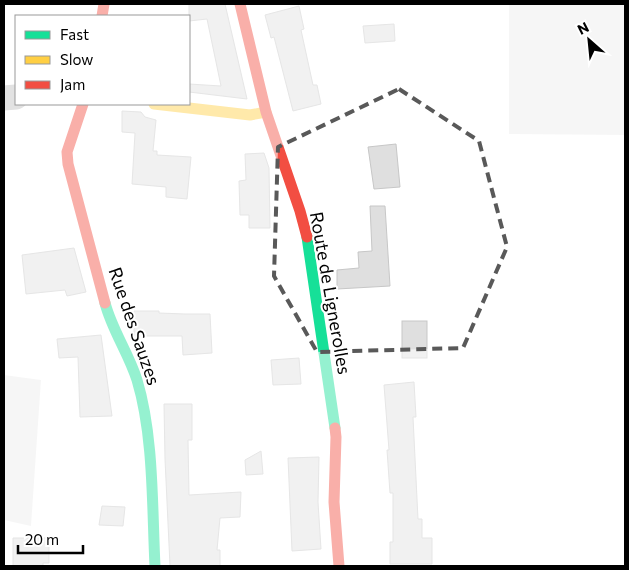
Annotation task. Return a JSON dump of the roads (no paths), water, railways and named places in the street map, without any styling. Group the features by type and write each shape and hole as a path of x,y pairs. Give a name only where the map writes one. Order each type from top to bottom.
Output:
{"street":[{"name":"Route de Lignerolles","path":"240,4 266,112 300,211 308,243 336,437 333,468 334,535 339,566"},
{"name":"Rue des Sauzes","path":"83,105 67,152 68,164 106,307 137,379 145,412 155,566"},
{"path":"163,105 250,115 266,112"}]}
